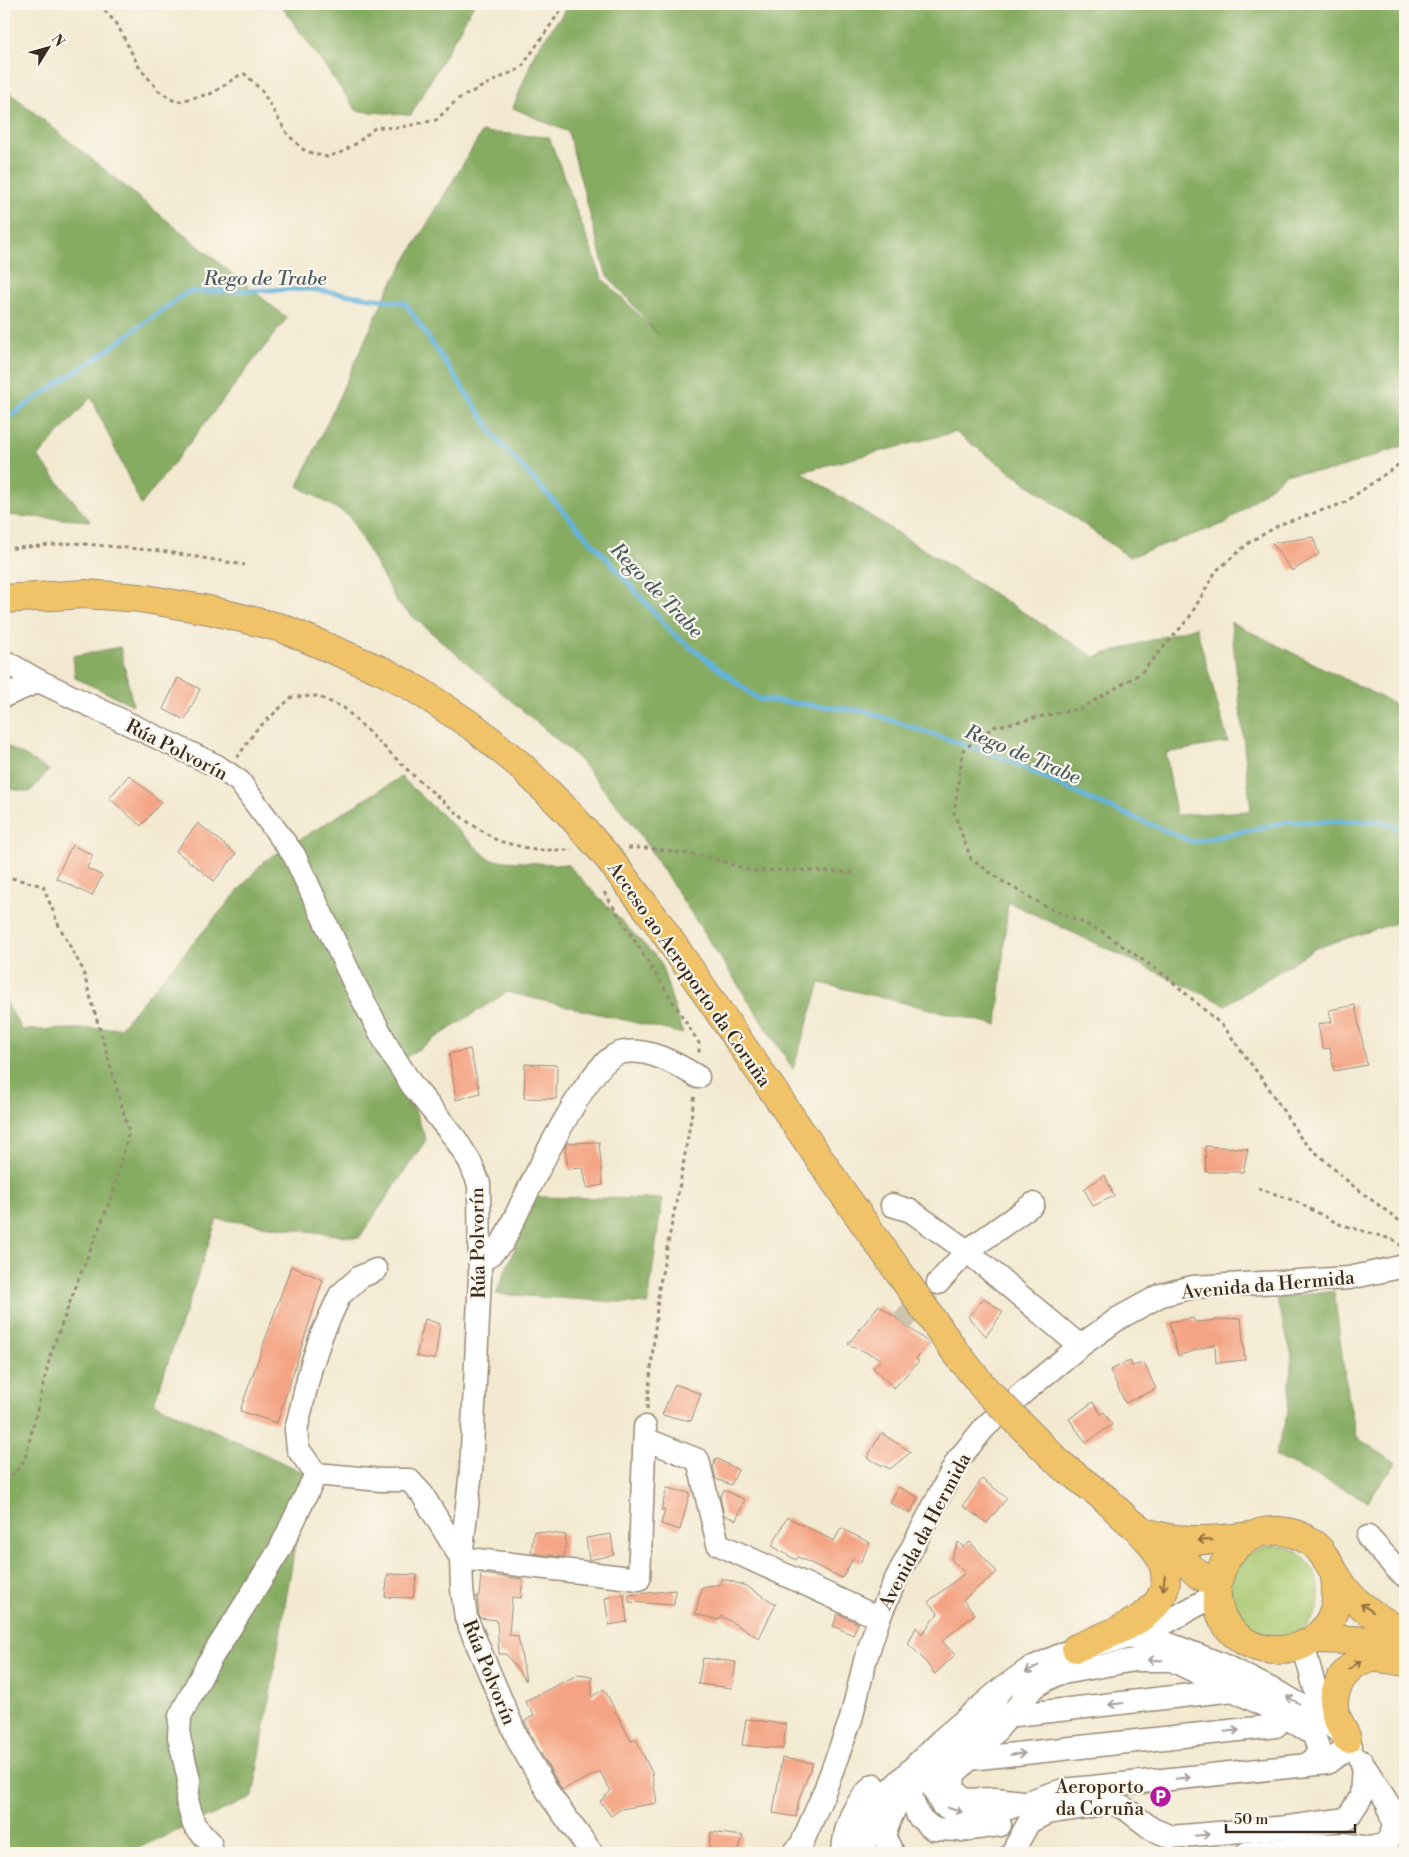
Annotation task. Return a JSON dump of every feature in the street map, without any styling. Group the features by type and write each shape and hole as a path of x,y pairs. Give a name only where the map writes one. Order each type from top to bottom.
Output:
{"highway":[{"name":"Acceso ao Aeroporto da Coruña","path":"4,599 84,594 140,598 209,610 282,628 385,672 419,691 475,728 520,765 566,811 599,848 656,920 845,1196 954,1350 985,1389 1060,1464 1147,1531 1217,1589"},
{"path":"1147,1531 1206,1541 1252,1536 1269,1531 1286,1532 1303,1537 1317,1547 1328,1560 1335,1576 1354,1600 1405,1634"},
{"path":"1076,1648 1130,1625 1148,1614 1161,1598 1166,1577 1163,1563 1147,1531"},
{"path":"1252,1536 1228,1556 1221,1569 1217,1589 1220,1610 1228,1626 1239,1638 1254,1647 1270,1651 1287,1650 1309,1642 1383,1641 1405,1648"},
{"path":"1309,1642 1326,1626 1334,1611 1337,1594 1335,1576"},
{"path":"1349,1743 1334,1708 1335,1692 1341,1679 1351,1668 1364,1660 1385,1658 1405,1662"}],"street":[{"name":"Rúa Polvorín","path":"4,661 39,681 217,766 239,780 294,855 355,985 390,1051 412,1085 455,1138 470,1162 479,1184 480,1262 471,1471 461,1558 462,1589 466,1618 519,1742 551,1797 592,1853"},
{"path":"4,696 39,681"},
{"path":"480,1262 503,1242 556,1135 595,1072 607,1060 620,1053 641,1052 678,1065 698,1077"},
{"path":"892,1204 911,1211 967,1251 1080,1346"},
{"path":"938,1283 967,1251 1033,1204"},
{"name":"Avenida da Hermida","path":"794,1853 802,1843 823,1795 851,1718 865,1661 879,1618 894,1582 957,1461 986,1427 1080,1346 1119,1318 1161,1295 1193,1287 1349,1278 1405,1266"},
{"path":"376,1270 360,1277 340,1294 322,1334 311,1367 296,1430 298,1449 316,1474 381,1480 409,1480 431,1507 461,1558 639,1579 645,1433 698,1460 718,1544 879,1618"},
{"path":"212,1853 210,1842 194,1825 187,1800 189,1780 180,1736 180,1716 213,1655 280,1549 316,1474"},
{"path":"1368,1537 1405,1576"},
{"path":"941,1740 900,1760 861,1797 844,1837 845,1851 855,1850 860,1827 871,1808 941,1740 1000,1690 1029,1669 1076,1648 1151,1631 1217,1589"},
{"path":"1126,1638 1156,1639 1222,1664 1321,1716 1349,1743"},
{"path":"1309,1642 1318,1699 1405,1830 1404,1845 1395,1853"},
{"path":"1026,1812 995,1799 964,1800 953,1788 954,1774 984,1745 1034,1687 1056,1674 1134,1660 1172,1660 1278,1712 1314,1735 1319,1751 1308,1765"},
{"path":"1000,1690 982,1723 938,1770 933,1788 942,1805 956,1812 974,1814 1006,1809 1047,1813 1111,1803 1126,1809 1177,1845 1347,1819 1362,1797 1363,1765"},
{"path":"1008,1716 1234,1690"},
{"path":"969,1759 1276,1726 1281,1721 1278,1712"},
{"path":"893,1853 884,1837 888,1822 900,1797 982,1723"},
{"path":"920,1761 911,1795 918,1816 933,1829 962,1830 1026,1812 1063,1790 1327,1763 1349,1743"},
{"path":"1247,1853 1345,1844 1371,1848 1386,1844 1394,1828 1388,1803"},
{"path":"867,1853 864,1846 871,1808"},
{"path":"1012,1853 1026,1812"}],"path":[{"path":"100,4 118,24 139,67 159,91 176,102 213,93 238,76 245,74 262,91 288,135 305,150 327,157 357,144 376,127 397,128 436,120 458,99 521,68 565,4"},
{"path":"1405,460 1344,503 1281,524 1250,542 1216,571 1189,618 1141,673 1082,708 993,727 963,750 954,813 971,859 1004,883 1045,906 1101,931 1167,977 1224,1027 1268,1087 1302,1140 1352,1185 1405,1225"},
{"path":"4,550 74,543 161,551 245,565"},
{"path":"227,773 256,730 292,697 318,696 344,708 416,778 464,820 498,841 535,850 578,850"},
{"path":"622,848 649,848 710,857 752,871 801,870 856,873"},
{"path":"4,876 43,886 59,926 82,968 129,1131 112,1196 51,1353 25,1459 14,1474 4,1479"},
{"path":"604,892 699,1043 700,1065 681,1178 659,1288 645,1433"},
{"path":"1258,1188 1295,1201 1339,1224 1394,1240 1405,1249"}],"green space":[{"path":"280,4 474,4 411,115 357,111"},
{"path":"570,4 1405,4 1405,445 1332,471 1287,473 1226,523 1129,557 955,432 801,472 1094,657 1196,627 1228,742 1166,753 1176,815 1251,811 1231,622 1405,709 1405,920 1316,948 1226,1005 1008,902 997,1025 820,983 793,1069 635,827 577,757 398,604 349,516 298,486 389,288 482,132 549,137 602,278 660,336 606,274 568,132 513,108 536,50"},
{"path":"4,88 287,318 141,505 91,397 38,457 90,521 4,515"},
{"path":"120,647 133,705 75,678 73,656"},
{"path":"4,744 49,770 30,792 4,788"},
{"path":"401,777 490,860 568,865 660,961 683,1034 507,992 397,1063 426,1140 359,1238 217,1219 154,1403 307,1474 253,1797 127,1853 4,1853 4,998 22,1030 120,1028 263,862"},
{"path":"536,1197 662,1199 648,1304 496,1294"},
{"path":"1334,1291 1346,1387 1357,1438 1396,1463 1368,1501 1275,1456 1288,1412 1292,1355 1276,1298"},
{"path":"1270,1546 1291,1549 1306,1560 1313,1570 1319,1593 1318,1605 1314,1616 1307,1626 1297,1634 1266,1640 1230,1615 1228,1578 1231,1569 1240,1559 1252,1552"}],"building":[{"path":"1313,537 1319,554 1292,571 1272,543"},
{"path":"178,678 200,689 185,720 163,709"},
{"path":"129,775 161,802 141,826 109,798"},
{"path":"198,823 236,854 214,881 176,851"},
{"path":"72,845 93,855 87,868 102,876 92,896 56,878"},
{"path":"1355,1005 1367,1065 1334,1071 1330,1048 1323,1049 1318,1024 1332,1022 1329,1010"},
{"path":"470,1049 480,1093 456,1100 449,1054"},
{"path":"525,1064 557,1065 556,1099 524,1098"},
{"path":"599,1142 603,1185 587,1188 583,1168 568,1169 565,1147 567,1143"},
{"path":"1205,1146 1248,1149 1243,1172 1206,1172"},
{"path":"1105,1175 1114,1196 1093,1206 1084,1189"},
{"path":"291,1266 323,1280 277,1423 240,1411"},
{"path":"984,1298 1003,1312 986,1336 968,1317"},
{"path":"879,1305 929,1343 916,1359 919,1361 894,1388 873,1368 881,1359 848,1344"},
{"path":"1193,1318 1195,1322 1241,1318 1245,1360 1216,1363 1215,1344 1178,1356 1169,1322"},
{"path":"425,1319 440,1324 435,1360 416,1356"},
{"path":"1130,1361 1132,1366 1144,1363 1156,1389 1125,1403 1110,1370"},
{"path":"675,1384 701,1394 691,1421 662,1415"},
{"path":"1093,1402 1101,1414 1104,1412 1112,1425 1086,1443 1069,1419"},
{"path":"881,1433 911,1452 890,1469 867,1458"},
{"path":"716,1458 738,1470 731,1485 716,1479 713,1467"},
{"path":"982,1479 1007,1498 987,1523 963,1506"},
{"path":"898,1487 918,1497 910,1514 890,1503"},
{"path":"667,1488 690,1493 680,1530 661,1524 665,1510 661,1510"},
{"path":"724,1490 745,1500 736,1520 724,1515 720,1497"},
{"path":"787,1517 834,1541 841,1528 870,1543 860,1563 853,1559 842,1578 798,1557 796,1560 772,1546"},
{"path":"534,1531 566,1535 564,1557 531,1553"},
{"path":"611,1534 614,1555 589,1560 586,1538"},
{"path":"958,1542 963,1547 970,1542 997,1572 963,1600 975,1614 942,1641 955,1655 935,1674 920,1655 908,1644 916,1627 922,1634 938,1613 928,1602 965,1573 951,1559"},
{"path":"388,1574 417,1575 413,1598 385,1597"},
{"path":"481,1574 523,1579 521,1598 512,1597 509,1635 518,1636 526,1681 506,1654 499,1654 497,1620 480,1618 477,1596 479,1596"},
{"path":"721,1578 746,1586 776,1604 759,1638 721,1616 719,1620 695,1614 702,1587 721,1584"},
{"path":"675,1590 674,1605 629,1602 629,1595"},
{"path":"624,1595 627,1622 609,1625 605,1598"},
{"path":"838,1614 858,1623 853,1635 833,1626"},
{"path":"703,1658 736,1662 732,1688 698,1684"},
{"path":"579,1674 592,1676 592,1697 604,1689 631,1741 636,1739 652,1773 657,1803 621,1809 611,1816 600,1801 611,1791 600,1772 562,1790 531,1736 525,1721 534,1715 525,1701"},
{"path":"746,1719 786,1724 783,1749 742,1745"},
{"path":"782,1758 813,1763 799,1799 796,1817 773,1813"},
{"path":"711,1832 743,1836 738,1853 708,1853"}],"waterway":[{"name":"Rego de Trabe","path":"4,420 106,351 187,292 309,289 405,303 500,443 610,562 672,633 758,699 864,711 1006,759 1089,799 1193,842 1288,822 1380,821 1405,831"}],"tunnel":[{"path":"902,1322 930,1291"}],"place":[{"name":"Aeroporto da Coruña","path":"1160,1797"}]}
